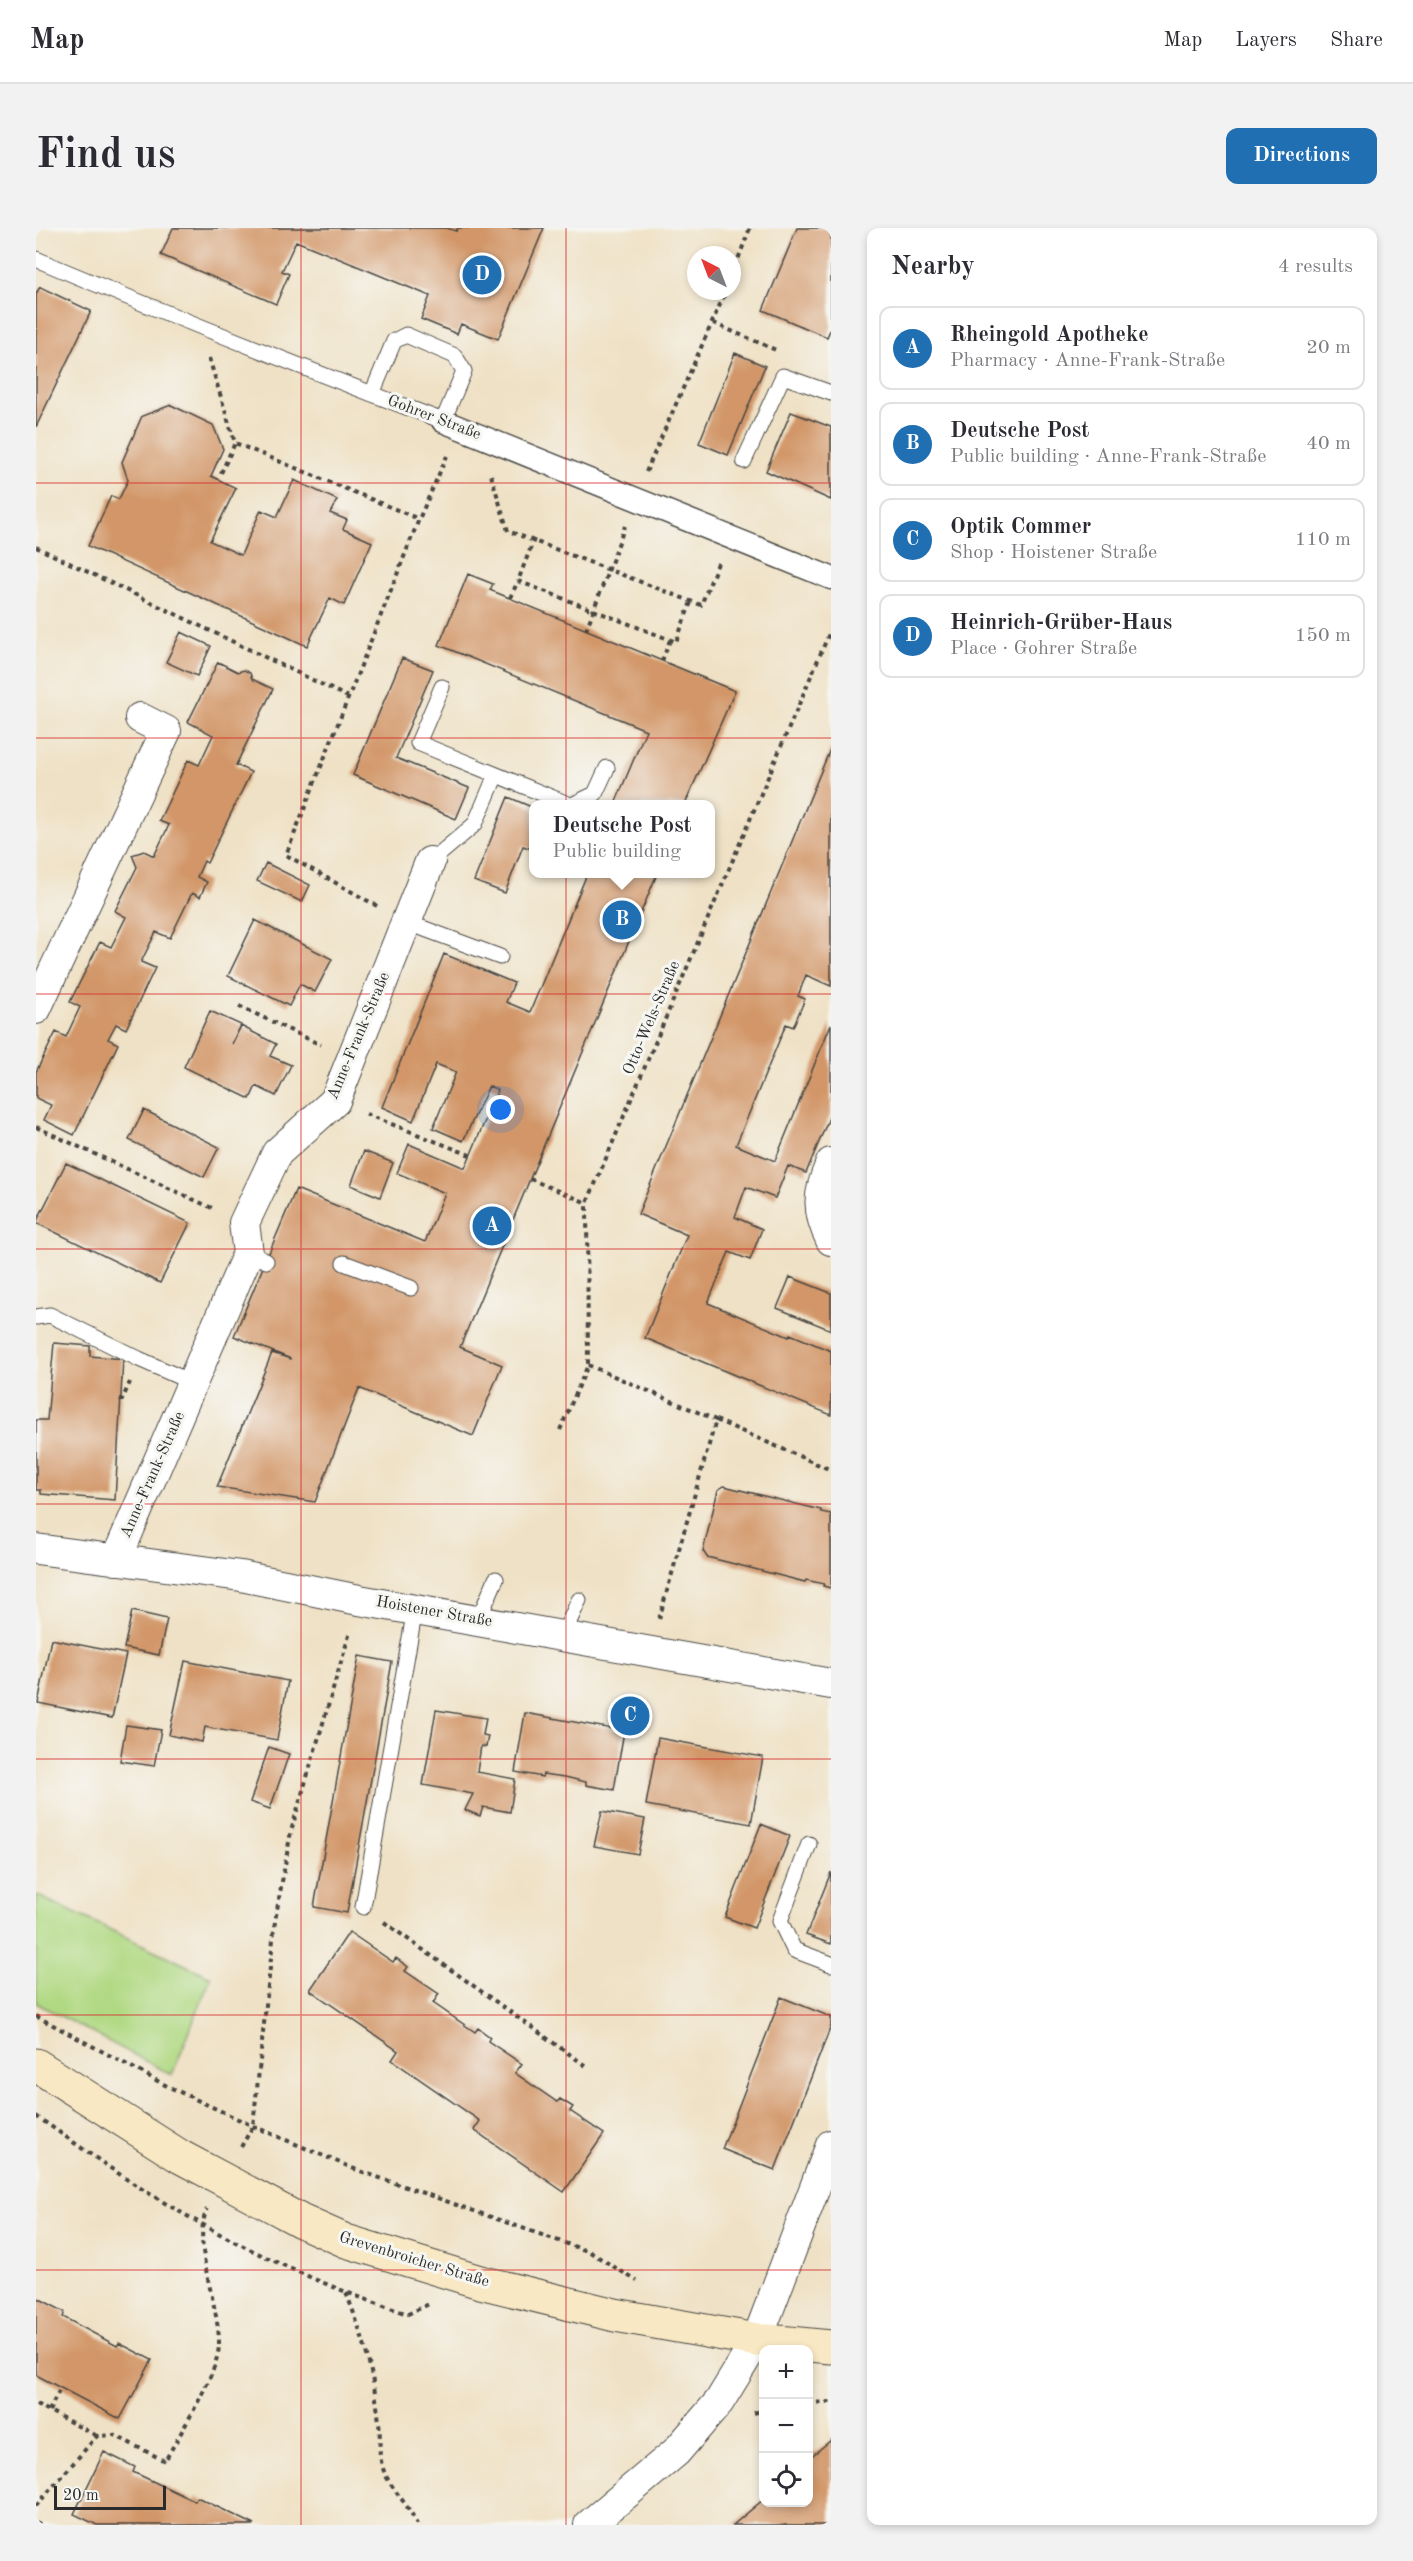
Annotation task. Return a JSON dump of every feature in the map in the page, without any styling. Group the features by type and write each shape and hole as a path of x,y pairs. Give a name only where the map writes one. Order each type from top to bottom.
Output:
{"main road":[{"name":"Grevenbroicher Straße","path":"36,2065 134,2128 222,2180 346,2241 480,2283 615,2315 757,2340 831,2347"}],"street":[{"name":"Gohrer Straße","path":"451,424 831,578"},
{"path":"36,1009 166,731 140,718"},
{"name":"Anne-Frank-Straße","path":"116,1560 193,1383 257,1257 244,1223 277,1153 335,1101 430,862"},
{"path":"831,1163 822,1184 819,1203 823,1222 831,1240"},
{"name":"Hoistener Straße","path":"36,1549 241,1576 359,1600 831,1684"},
{"path":"589,2525 676,2452 719,2402 757,2340 831,2145"}],"lane":[{"name":"Gohrer Straße","path":"36,259 200,328 451,424"},
{"path":"372,394 394,341 406,335 455,356 464,371 451,424"},
{"path":"744,461 783,376 831,393"},
{"path":"442,687 418,743 558,800"},
{"path":"582,800 595,794 607,768"},
{"path":"430,862 476,824 496,775"},
{"path":"406,922 500,957"},
{"path":"344,1263 411,1288"},
{"path":"36,1317 50,1315 193,1383"},
{"path":"478,1620 496,1579"},
{"path":"563,1635 579,1600"},
{"path":"363,1907 415,1609"},
{"path":"809,1844 780,1921 794,1950 831,1964"}],"path":[{"path":"741,252 750,228"},
{"path":"586,630 595,611 635,498 722,300"},
{"path":"200,328 235,442 221,473"},
{"path":"406,922 286,855 419,519 451,424"},
{"path":"235,442 419,519"},
{"path":"500,444 489,469 508,531 534,539 701,605 729,536"},
{"path":"510,598 534,539"},
{"path":"36,547 348,697"},
{"path":"518,581 676,642 691,602"},
{"name":"Otto-Wels-Straße","path":"560,1430 588,1365 587,1203 831,629"},
{"path":"662,661 670,640"},
{"path":"239,1006 351,1060"},
{"path":"335,1101 470,1155"},
{"path":"36,1127 244,1223"},
{"path":"530,1179 587,1203"},
{"path":"588,1365 831,1470"},
{"path":"120,1399 122,1400 128,1386"},
{"path":"650,1651 716,1420"},
{"path":"36,2404 97,2436 114,2435 165,2461 207,2384 219,2346 202,2241 205,2212 253,2126 275,1921 291,1832 359,1600"},
{"path":"363,1907 586,2066"},
{"path":"36,2016 167,2086 253,2126 352,2168 590,2253 639,2283"},
{"path":"346,2292 359,2325 368,2358 380,2425 381,2461 386,2477 417,2525"},
{"path":"49,2411 61,2388"},
{"path":"813,2403 831,2402"},
{"path":"36,2506 97,2436"},
{"path":"36,2522 42,2525"}],"green space":[{"path":"36,1895 211,1977 172,2075 36,2003"}],"building":[{"path":"173,228 447,228 456,231 458,228 544,228 498,339 461,324 457,334 421,319 430,296 296,241 282,271 289,274 276,304 161,255"},
{"path":"797,228 831,228 831,328 827,337 763,310"},
{"path":"40,287 91,311 36,427 36,294"},
{"path":"735,353 765,366 728,455 699,443"},
{"path":"171,405 213,425 223,449 211,476 236,488 210,541 241,555 261,510 277,517 294,480 337,500 330,513 347,520 343,529 372,542 344,605 330,598 307,646 88,546 111,496 119,499 128,480 122,462 142,416"},
{"path":"791,412 831,427 831,500 766,471"},
{"path":"468,574 493,584 490,590 735,691 687,800 617,800 646,730 439,645"},
{"path":"181,632 211,646 197,676 166,662"},
{"path":"402,658 433,670 396,758 469,788 456,819 353,775"},
{"path":"218,662 238,672 244,670 250,673 252,679 273,689 236,765 251,772 207,863 204,861 197,877 207,882 200,897 192,893 170,938 156,932 141,962 155,968 126,1029 116,1024 108,1039 118,1044 74,1135 44,1120 51,1105 36,1098 36,1072 56,1032 66,1037 80,1007 70,1002 100,942 111,947 126,917 115,911 137,867 132,855 144,851 154,856 169,825 159,821 188,760 199,765 213,735 188,722"},
{"path":"831,747 831,986 806,975 798,996 805,999 793,1027 786,1024 736,1145 775,1161 831,1024 831,1113 806,1173 788,1166 775,1198 746,1187 735,1217 762,1229 750,1260 729,1252 708,1303 789,1337 790,1334 831,1351 831,1415 645,1338 687,1235 638,1214"},
{"path":"508,797 529,806 529,848 523,846 505,893 474,881"},
{"path":"266,863 310,885 302,902 257,881"},
{"path":"585,878 655,878 460,1347 502,1365 473,1436 359,1388 315,1502 217,1487 272,1353 291,1359 234,1336 296,1189 425,1242 445,1193 397,1173 409,1144 465,1168 498,1090 489,1086 463,1141 433,1128 456,1072 436,1064 413,1121 382,1107 444,954 514,983 506,1002 530,1012"},
{"path":"255,920 332,959 315,992 300,984 289,1006 228,976"},
{"path":"210,1011 241,1025 232,1044 241,1026 276,1044 270,1056 291,1065 276,1096 256,1086 250,1099 184,1067"},
{"path":"144,1110 219,1147 204,1177 129,1140"},
{"path":"364,1151 393,1163 380,1197 351,1185"},
{"path":"66,1163 190,1223 160,1283 36,1223"},
{"path":"790,1277 831,1293 831,1330 777,1308"},
{"path":"54,1343 90,1346 90,1356 123,1359 115,1500 41,1494 41,1490 36,1490 36,1420 47,1420"},
{"path":"724,1486 831,1514 831,1588 823,1586 824,1584 806,1580 805,1582 707,1557 703,1551 718,1490"},
{"path":"132,1611 167,1619 159,1655 124,1648"},
{"path":"51,1639 126,1654 112,1718 38,1703"},
{"path":"359,1656 392,1662 347,1913 314,1907"},
{"path":"185,1661 288,1681 277,1740 205,1727 202,1742 169,1735"},
{"path":"436,1710 486,1718 483,1735 488,1736 486,1747 481,1746 477,1772 515,1779 510,1812 483,1807 480,1816 465,1810 473,1794 423,1785"},
{"path":"525,1713 624,1731 614,1790 586,1785 586,1782 565,1777 543,1774 542,1777 515,1772"},
{"path":"126,1725 161,1730 154,1766 120,1761"},
{"path":"658,1738 763,1757 751,1824 646,1805"},
{"path":"269,1747 289,1754 270,1809 250,1802"},
{"path":"602,1811 645,1819 638,1854 594,1846"},
{"path":"761,1824 790,1836 754,1928 725,1917"},
{"path":"831,1872 831,1944 806,1935"},
{"path":"349,1932 393,1962 396,1958 408,1967 405,1971 439,1994 433,2003 475,2032 478,2028 490,2037 488,2041 522,2064 515,2073 557,2102 560,2099 573,2107 570,2111 604,2134 564,2192 474,2130 480,2121 392,2060 398,2051 310,1990"},
{"path":"781,1997 831,2017 831,2026 775,2170 722,2149"},
{"path":"36,2297 65,2312 63,2317 117,2346 119,2343 152,2360 120,2419 36,2375"},
{"path":"831,2440 831,2525 733,2525 759,2503 759,2507 813,2507 813,2455"},
{"path":"104,2452 135,2467 133,2472 195,2501 197,2497 255,2525 97,2525 74,2514"}],"place":[{"name":"Heinrich-Grüber-Haus","path":"482,275"},
{"name":"Deutsche Post","path":"622,920"},
{"name":"Rheingold Apotheke","path":"492,1226"},
{"name":"Optik Commer","path":"630,1716"}]}
